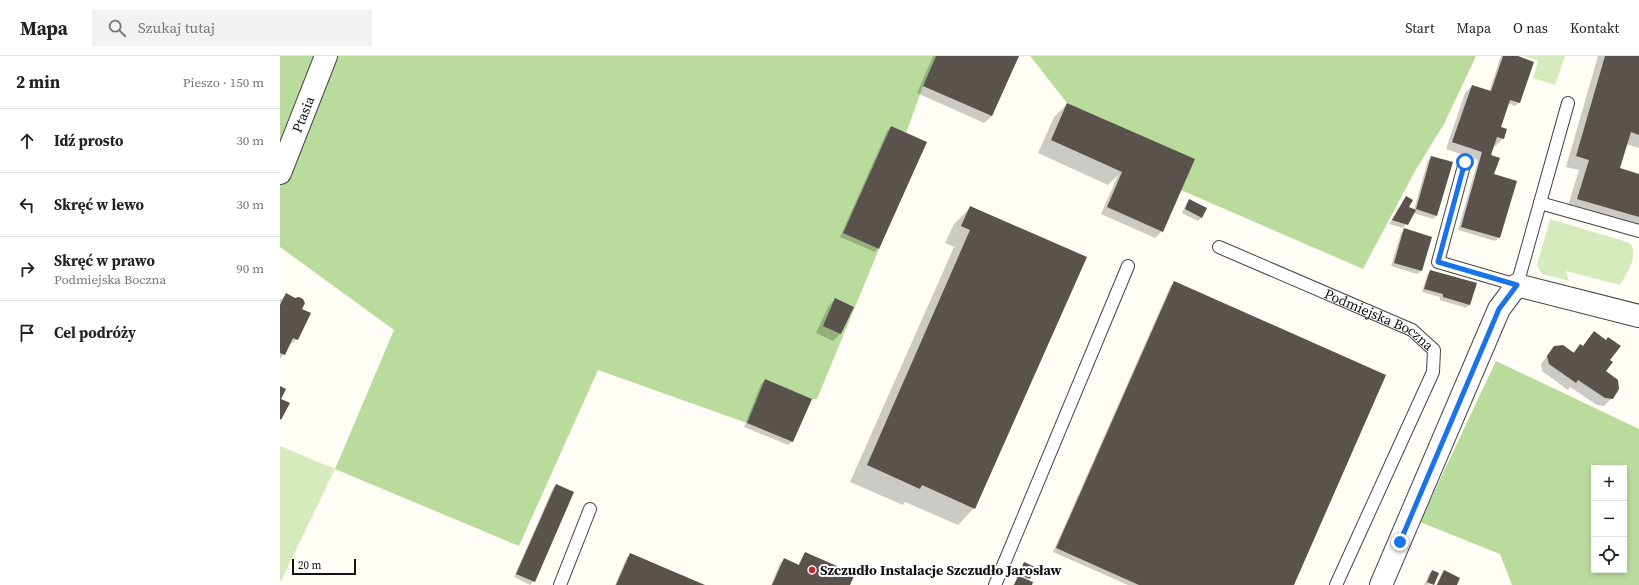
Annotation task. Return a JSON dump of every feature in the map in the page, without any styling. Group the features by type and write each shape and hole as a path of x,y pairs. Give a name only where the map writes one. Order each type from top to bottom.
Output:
{"street":[{"name":"Ptasia","path":"280,173 326,56"},
{"path":"1381,585 1499,309 1517,285 1639,316"}],"lane":[{"path":"1465,162 1438,262 1517,285 1568,103"},
{"path":"1540,203 1639,232"},
{"name":"Podmiejska Boczna","path":"1219,247 1412,330 1434,350 1433,372 1336,585"},
{"path":"995,585 1128,266"},
{"path":"560,585 590,509"}],"green space":[{"path":"280,56 936,56 923,86 906,133 891,126 843,233 879,249 817,399 812,399 765,380 747,423 598,370 519,546 335,469 394,330 280,247"},
{"path":"1030,56 1476,56 1444,124 1415,171 1363,269 1181,190 1194,159 1067,103"},
{"path":"1524,56 1565,56 1555,85 1533,78 1538,61"},
{"path":"1550,219 1631,244 1633,255 1631,265 1620,285 1566,271 1569,281 1542,274 1537,265"},
{"path":"1496,361 1639,429 1639,585 1512,585 1500,554 1420,522"},
{"path":"280,446 335,469 281,581 280,580"}],"building":[{"path":"936,56 1019,56 992,116 923,86"},
{"path":"1503,56 1518,56 1534,62 1520,103 1510,100 1501,127 1507,129 1504,139 1497,137 1491,155 1500,158 1494,174 1517,181 1500,238 1461,227 1482,152 1452,142 1472,85 1491,91"},
{"path":"1605,56 1639,56 1639,135 1631,132 1620,168 1639,174 1639,217 1577,199 1589,160 1576,156"},
{"path":"1067,103 1195,159 1163,232 1107,207 1122,172 1051,140"},
{"path":"891,126 927,142 879,249 843,233"},
{"path":"1431,156 1453,162 1437,216 1416,209"},
{"path":"1406,196 1413,200 1409,207 1416,210 1408,225 1392,220"},
{"path":"1189,199 1207,208 1202,218 1185,209"},
{"path":"970,206 1087,257 975,509 922,485 920,489 867,465 970,230 961,226"},
{"path":"1404,228 1432,237 1422,271 1394,263"},
{"path":"1430,270 1477,283 1470,305 1443,297 1443,294 1424,289"},
{"path":"1174,281 1386,375 1294,585 1139,585 1056,548"},
{"path":"286,293 295,298 299,297 303,299 305,303 302,309 311,313 298,340 293,338 285,355 280,353 280,305"},
{"path":"835,298 854,307 841,334 823,326"},
{"path":"1594,331 1606,340 1608,337 1621,346 1610,360 1613,362 1606,371 1618,380 1619,389 1613,399 1605,398 1578,380 1576,383 1549,364 1547,356 1554,346 1563,345 1574,353 1580,344 1583,346"},
{"path":"765,379 812,399 793,442 747,423"},
{"path":"280,386 286,389 281,399 290,403 281,420 280,419"},
{"path":"556,484 574,492 535,582 516,574"},
{"name":"Szczudło Instalacje Szczudło Jarosław","path":"805,552 855,574 850,585 772,585 784,558 799,565"},
{"path":"630,553 705,585 616,585"},
{"path":"1024,562 1035,567 1030,579 1019,574"},
{"path":"1432,570 1439,573 1434,585 1427,582"},
{"path":"1444,570 1460,578 1457,585 1437,585"},
{"path":"1018,576 1033,582 1032,585 1014,585"}],"place":[{"name":"Szczudło Instalacje Szczudło Jarosław","path":"812,570"}],"route":[{"path":"1400,542 1499,309 1517,285 1438,262 1465,162"}]}
